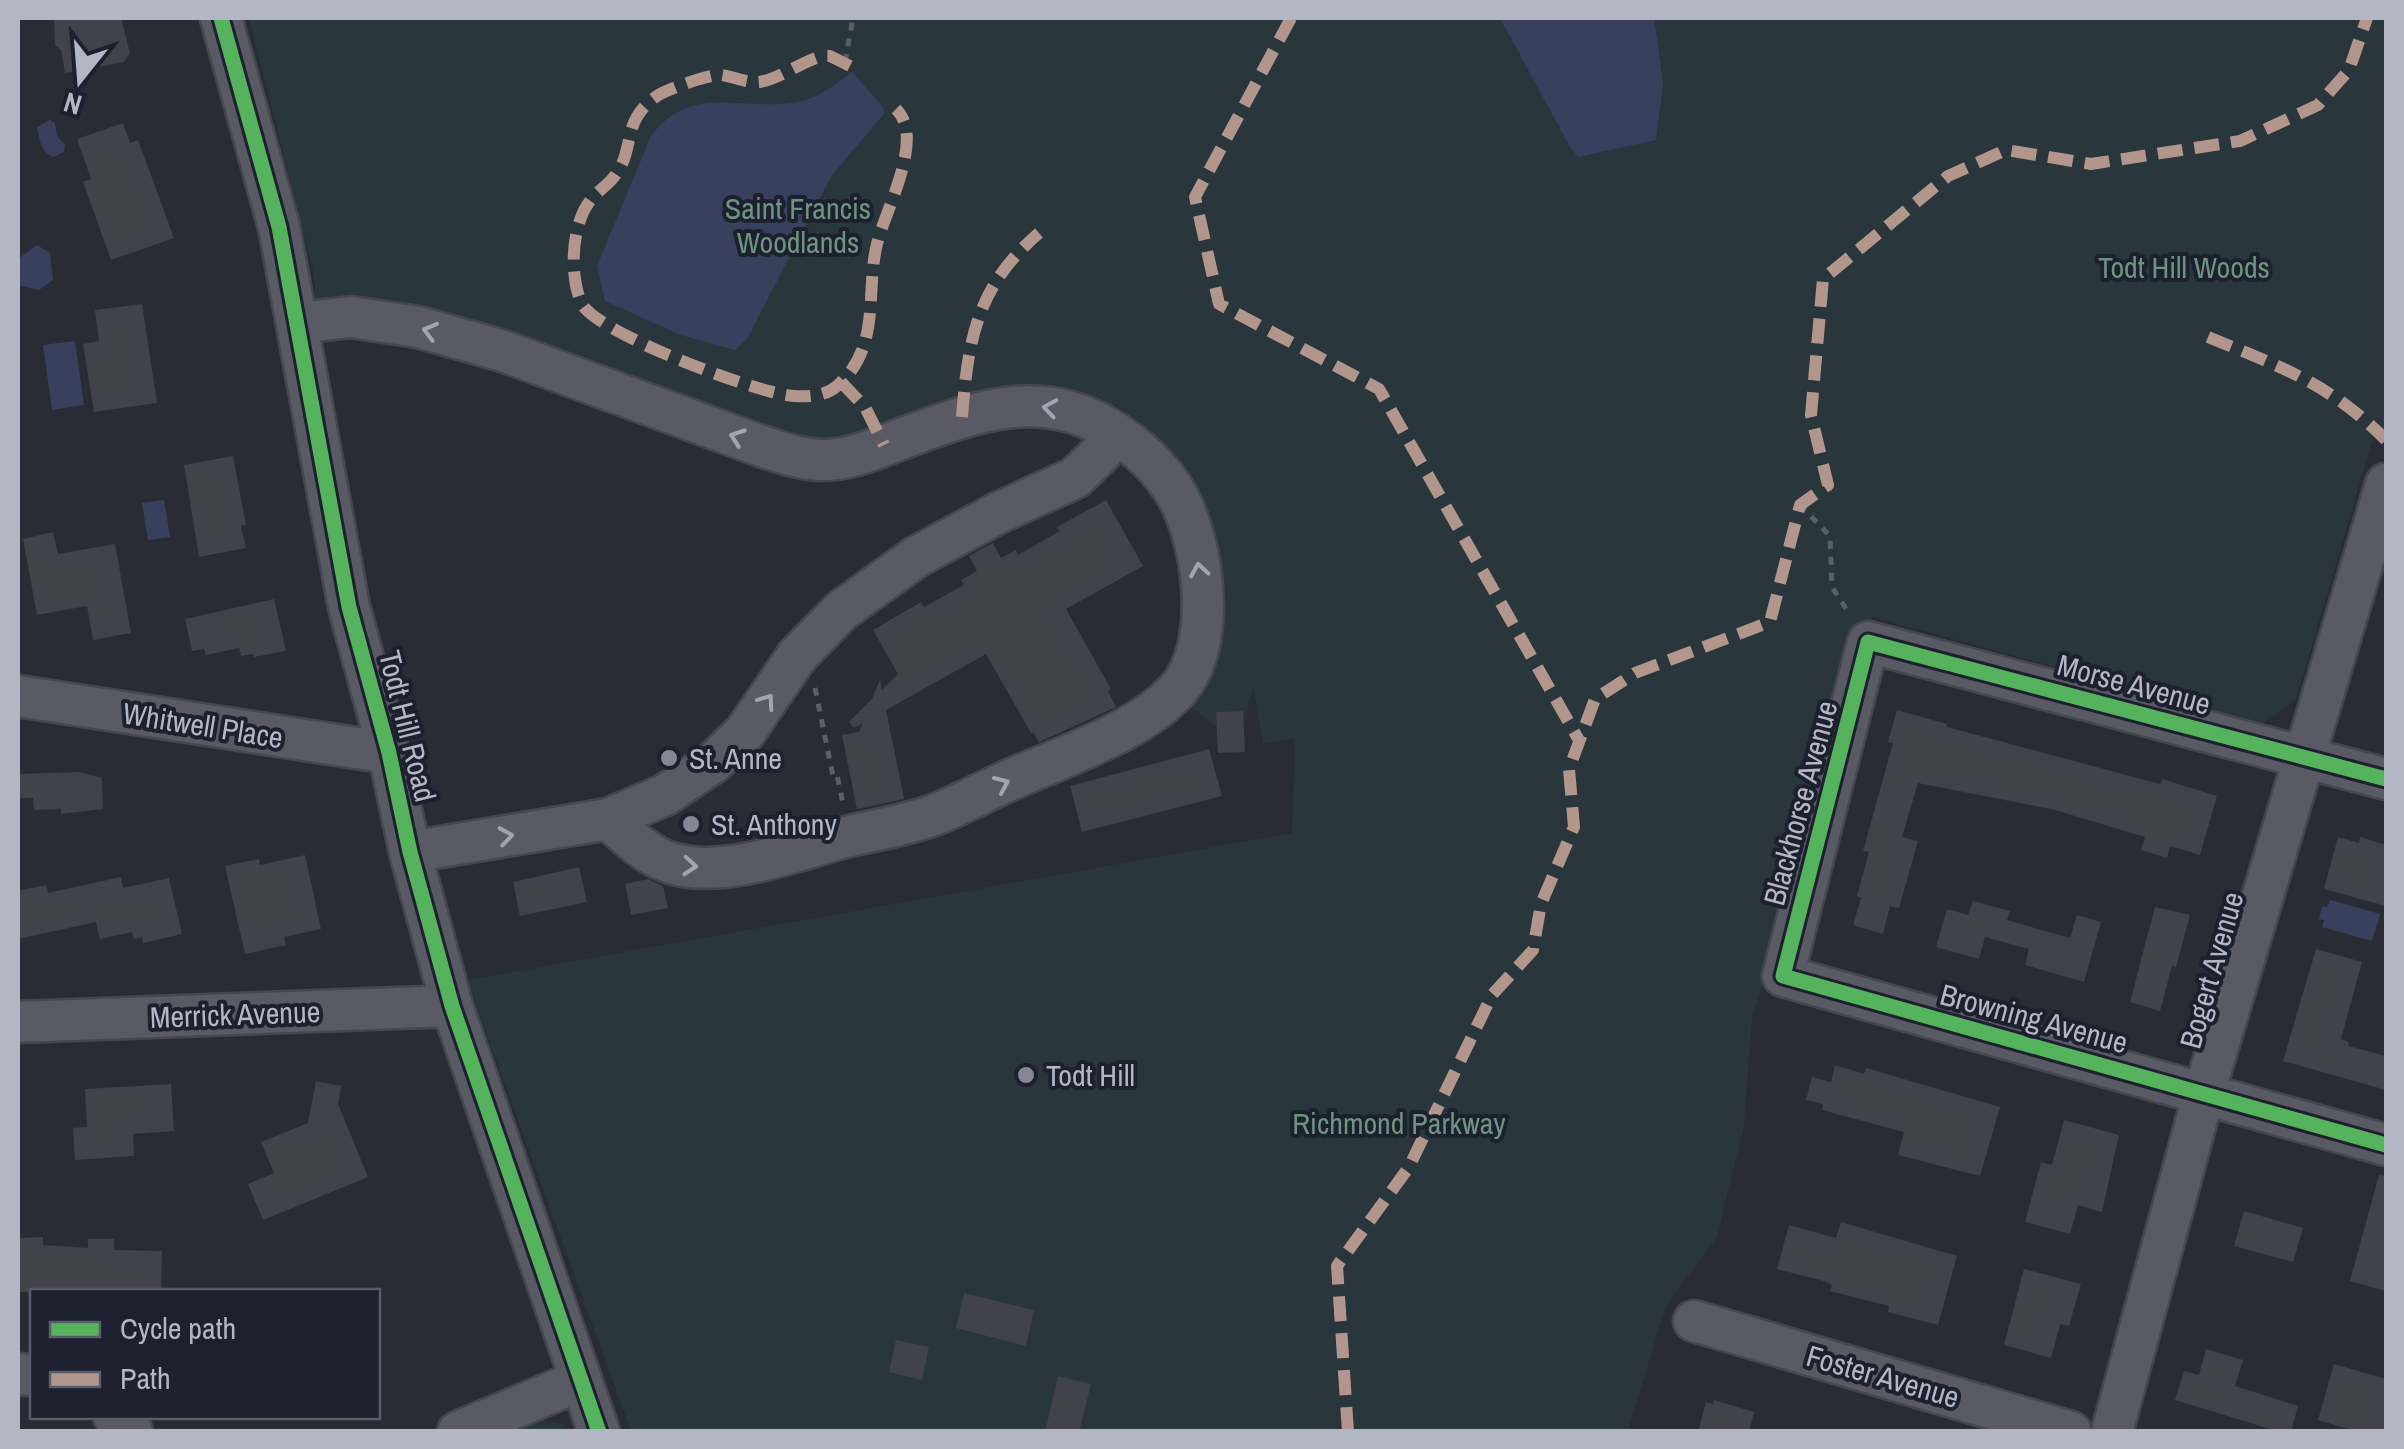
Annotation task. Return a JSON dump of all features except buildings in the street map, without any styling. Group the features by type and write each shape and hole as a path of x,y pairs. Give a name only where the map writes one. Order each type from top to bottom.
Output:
{"street":[{"name":"Todt Hill Road","path":"221,18 279,227 349,607 389,753 410,852 452,1006 599,1432"},
{"path":"298,323 350,317 418,327 503,351 794,457 822,460 858,454 956,418 998,408 1042,404 1069,411 1138,447 1168,479 1192,529 1202,581 1203,614 1185,680 1154,711 934,815 742,863 696,868 660,860 608,820"},
{"path":"410,852 608,820 665,795 714,762 745,732 797,656 841,612 916,557 1075,478 1116,434"},
{"name":"Bogert Avenue","path":"2112,1432 2204,1093 2386,484"},
{"name":"Morse Avenue","path":"1868,642 2386,779"},
{"name":"Blackhorse Avenue","path":"1783,976 1868,642"},
{"name":"Whitwell Place","path":"18,696 389,753"},
{"name":"Browning Avenue","path":"1783,976 2386,1145"},
{"name":"Merrick Avenue","path":"18,1022 452,1006"},
{"name":"Foster Avenue","path":"1694,1321 2071,1432"},
{"path":"458,1432 581,1380"}],"path":[{"path":"845,62 853,18"},
{"path":"1800,505 1830,536 1832,588 1868,642"},
{"path":"819,705 832,776 837,775 844,810"}],"green space":[{"path":"249,18 2386,18 2386,435 2373,439 2296,699 2263,724 1873,617 1752,1019 1744,1126 1717,1237 1666,1305 1628,1431 631,1431 467,980 1292,833 1295,738 1263,744 1253,686 1244,724 1242,711 1216,712 1216,726 1189,706 1203,669 1163,447 1118,407 1077,392 1036,389 826,449 316,303 313,271"},
{"path":"531,1419 564,1424 572,1431 502,1432"}],"water":[{"path":"1500,18 1654,18 1663,82 1656,140 1578,157"},
{"path":"852,72 883,107 884,114 832,175 747,339 735,350 681,335 605,301 597,266 651,136 667,119 700,104 806,100"},
{"path":"50,120 65,145 64,152 54,157 43,149 37,127"},
{"path":"37,245 50,253 53,280 39,290 18,285 18,259"},
{"path":"75,341 84,405 52,410 43,345"},
{"path":"164,500 170,537 148,540 142,503"},
{"path":"2330,900 2380,914 2372,941 2322,927 2322,906 2327,907"}],"marked path":[{"path":"1291,18 1195,197 1219,304 1379,389 1580,742"},
{"path":"1348,1432 1337,1266 1409,1167 1492,995 1533,950 1541,904 1574,827 1569,769 1595,699 1635,673 1770,622 1800,505 1828,485 1811,415 1823,279 1948,176 2006,150 2091,164 2240,141 2318,105 2349,70 2367,18"},
{"path":"850,66 822,56 759,82 722,75 708,77 662,93 645,106 633,125 622,164 590,201 579,223 574,266 582,304 594,316 646,345 748,385 794,396 817,395 833,389 851,371 866,337 877,244 905,155 904,122 896,109"},
{"path":"962,417 973,338 989,294 1018,253 1039,233"},
{"path":"2208,337 2324,390 2386,440"},
{"path":"841,382 865,407 884,445"}],"cycle path":[{"path":"221,18 279,227 349,607 389,753 410,852 452,1006 599,1432"},
{"path":"2386,779 1868,642 1783,976 2386,1145"}],"place":[{"name":"St. Anne","path":"669,758"},
{"name":"St. Anthony","path":"691,824"},
{"name":"Todt Hill","path":"1026,1075"}],"park label":[{"name":"Saint Francis Woodlands","path":"798,225"},
{"name":"Todt Hill Woods","path":"2184,267"},
{"name":"Richmond Parkway","path":"1399,1123"}]}
